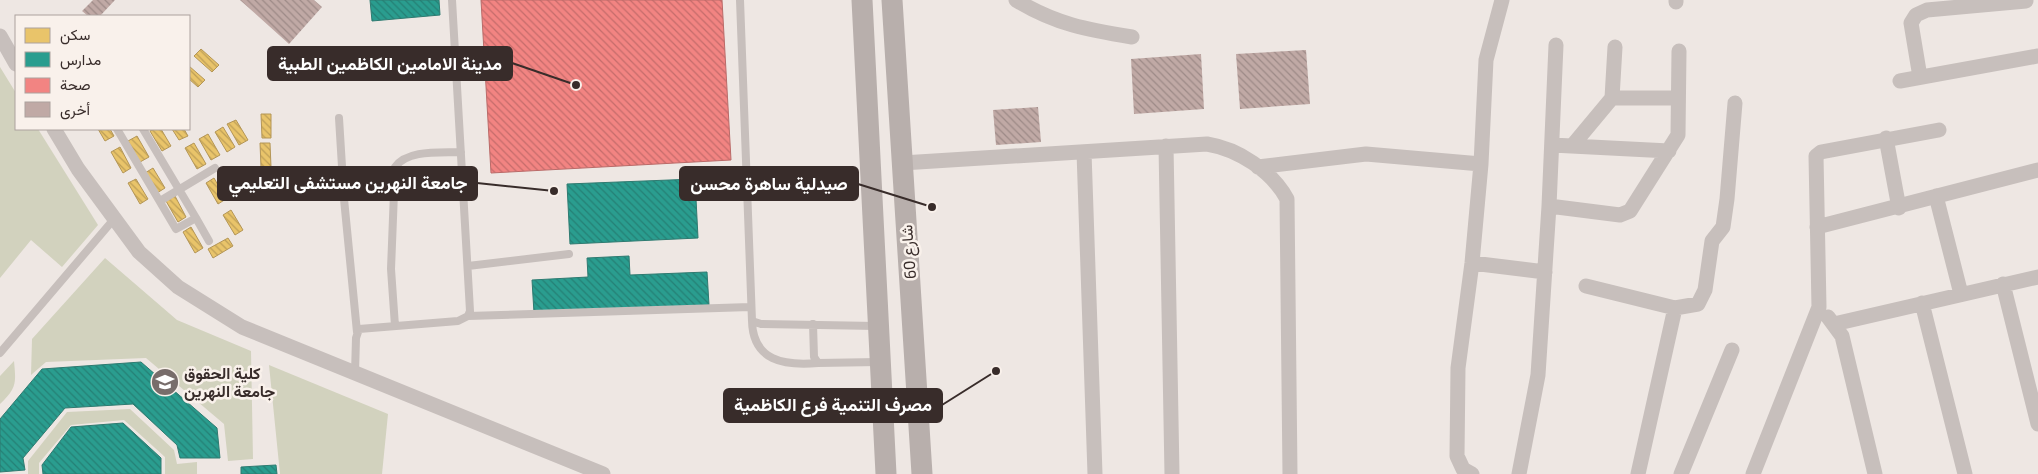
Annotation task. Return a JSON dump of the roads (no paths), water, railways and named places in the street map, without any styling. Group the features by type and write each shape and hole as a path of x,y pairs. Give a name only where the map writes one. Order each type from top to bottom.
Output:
{"street":[{"name":"شارع 60","path":"862,0 886,474"},
{"name":"شارع 60","path":"892,0 922,474"},
{"path":"1016,0 1041,16 1088,30 1132,37"},
{"path":"1472,474 1463,469 1457,456 1458,368 1472,263 1481,164 1486,60 1502,0"},
{"path":"1920,77 1911,23 1916,15 1950,4 2026,1"},
{"path":"0,36 15,62"},
{"path":"1518,474 1538,375 1549,206 1556,46"},
{"path":"1572,146 1612,98 1615,47"},
{"path":"1549,206 1620,214 1630,211 1678,135 1679,51"},
{"path":"1900,81 2038,56"},
{"path":"1612,98 1678,98"},
{"path":"1586,286 1675,308 1698,304 1705,290 1712,241 1723,227 1728,199 1734,103"},
{"path":"55,130 78,169 114,220 140,252 178,287 242,327 603,474"},
{"path":"1753,474 1819,307 1816,156 1821,152 1886,138 1939,130"},
{"path":"1886,138 1899,208"},
{"path":"902,164 1208,144 1222,146 1233,151 1258,167 1275,181 1287,199 1290,474"},
{"path":"1552,145 1669,151"},
{"path":"1166,146 1172,474"},
{"path":"1084,152 1095,474"},
{"path":"1258,167 1366,154 1481,164"},
{"path":"1817,227 1899,208 1936,196 2038,170"},
{"path":"1936,196 1961,294"},
{"path":"1472,263 1545,272"},
{"path":"1834,324 2038,277"},
{"path":"2003,284 2038,424"},
{"path":"1922,303 1965,474"},
{"path":"1819,307 1842,336 1875,474"},
{"path":"1638,474 1675,308"},
{"path":"1681,474 1732,350"}],"lane":[{"path":"452,0 468,266 470,311 468,316"},
{"path":"740,0 752,336 764,352 773,359 783,363 880,362"},
{"path":"339,118 344,199 357,332 355,372"},
{"path":"117,130 176,229 196,218"},
{"path":"143,130 210,241"},
{"path":"395,326 391,269 395,167 398,162 419,154 461,152"},
{"path":"160,201 215,168"},
{"path":"0,353 114,220"},
{"path":"468,266 570,254"},
{"path":"357,332 363,328 458,322 468,316 750,307"},
{"path":"752,321 761,324 878,326"},
{"path":"813,324 814,357 818,362"}],"place":[{"name":"مدينة الامامين الكاظمين الطبية","path":"576,85"},
{"name":"جامعة النهرين مستشفى التعليمي","path":"554,191"},
{"name":"صيدلية ساهرة محسن","path":"932,207"},
{"name":"مصرف التنمية فرع الكاظمية","path":"996,371"},
{"name":"كلية الحقوق جامعة النهرين","path":"165,382"}]}
